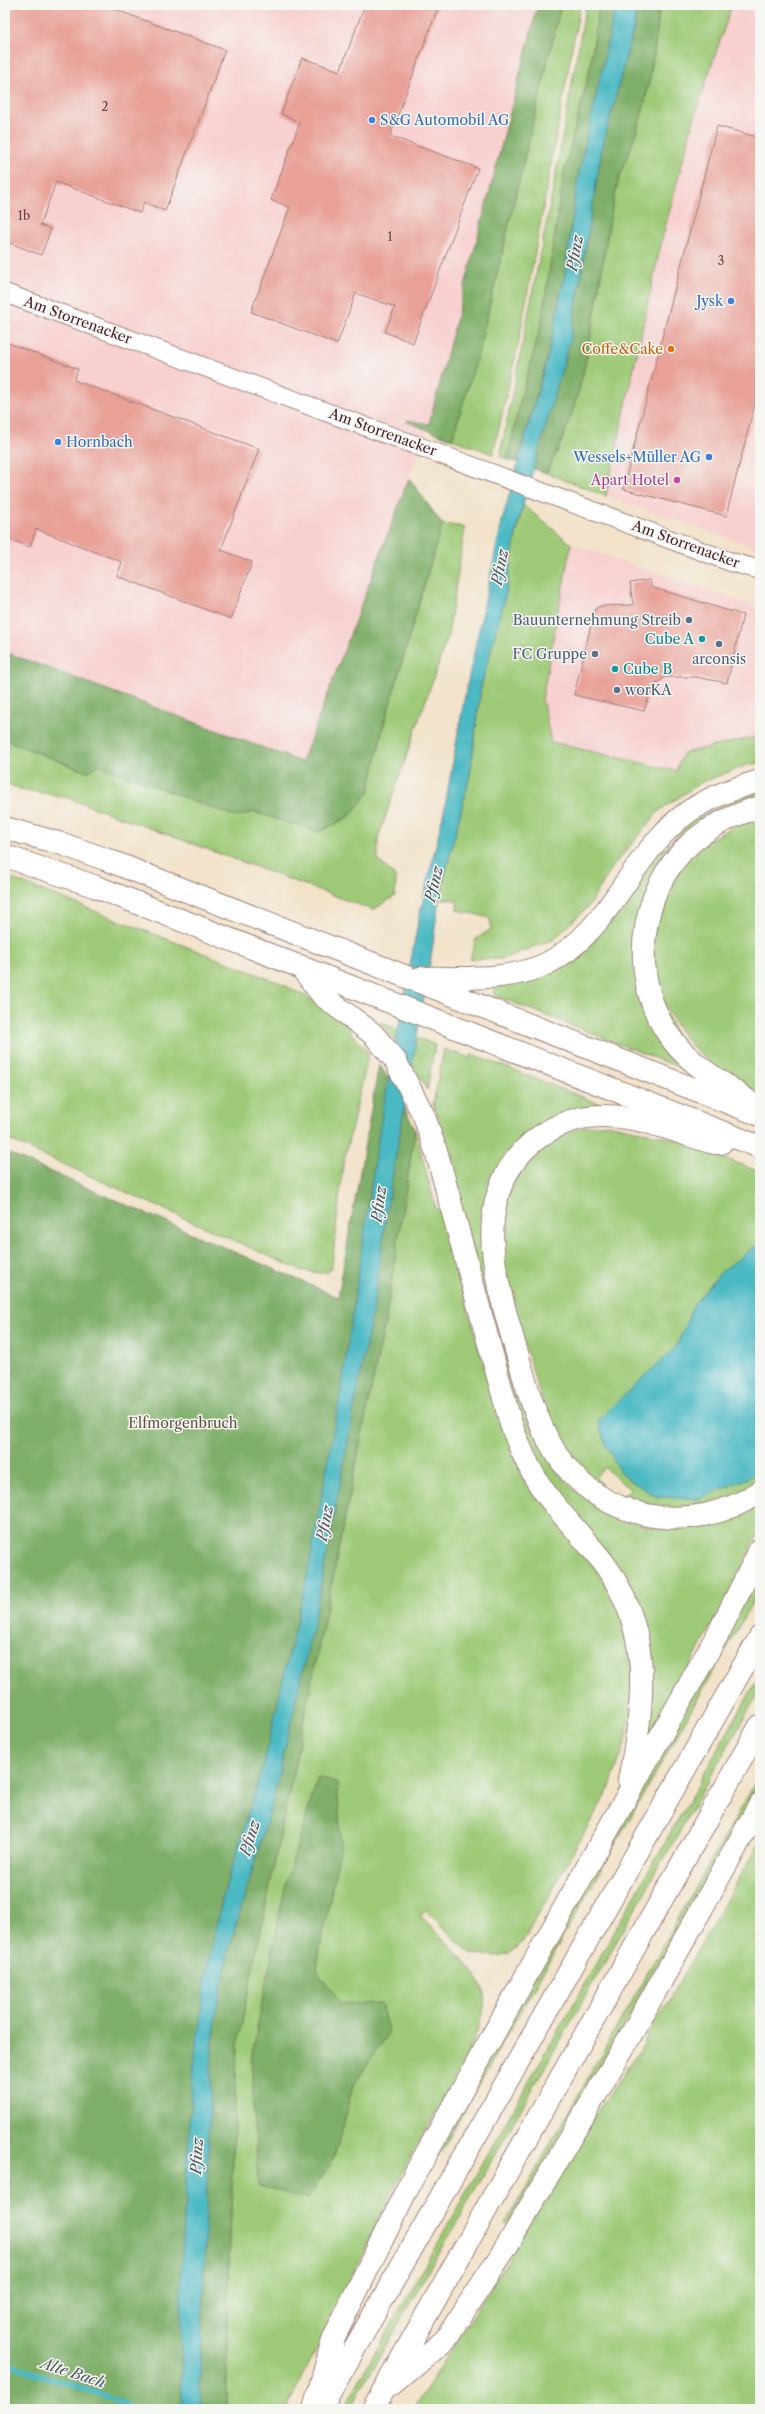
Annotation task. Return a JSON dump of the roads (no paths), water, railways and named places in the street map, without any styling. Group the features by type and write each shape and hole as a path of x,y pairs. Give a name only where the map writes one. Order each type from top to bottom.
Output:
{"highway":[{"path":"409,978 484,978 527,971 546,964 561,955 601,917 645,855 672,826 704,802 724,793 760,781"},
{"path":"760,807 734,816 712,827 692,841 675,859 658,887 646,918 644,943 646,973 652,1000 662,1025 675,1043 697,1064 735,1090 760,1110"},
{"path":"5,828 62,844 104,859 760,1115"},
{"path":"5,856 300,966 371,996 752,1143"},
{"path":"300,966 323,996 365,1027 395,1060 408,1082 424,1116 437,1154 511,1424 524,1458 546,1494 602,1562 616,1582 635,1630 642,1661 643,1687 638,1736 624,1801"},
{"path":"752,1143 714,1143 636,1119 622,1117 594,1116 564,1124 538,1138 519,1155 511,1166 498,1193 494,1209 492,1248 499,1288 536,1414 554,1451 577,1480 617,1507 661,1518 686,1519 712,1514 738,1505 760,1492"},
{"path":"314,2409 334,2337 390,2222 437,2132 719,1632 760,1550"},
{"path":"320,2409 760,1637"},
{"path":"377,2401 760,1726"},
{"path":"377,2401 445,2340 507,2246 636,2026 758,1811"}],"street":[{"name":"Am Storrenacker","path":"5,294 500,475 731,562 760,570"}],"water":[{"name":"Pfinz","path":"616,5 637,5 634,27 602,149 570,341 518,523 505,598 481,687 470,775 439,899 431,958 389,1195 375,1298 314,1621 273,1800 229,1949 219,1999 212,2048 200,2384 201,2409 182,2409 181,2274 187,2165 193,2073 207,1968 224,1893 265,1758 308,1572 342,1384 380,1126 419,917 444,811 465,695 502,521 549,352 565,274 578,178"},
{"path":"760,1245 760,1473 699,1499 657,1497 623,1476 606,1446 598,1420 676,1347 694,1304 722,1271 754,1247"}],"waterway":[{"name":"Alte Bach","path":"5,2363 117,2400 132,2409"}],"place":[{"name":"S&G Automobil AG","path":"372,120"},
{"name":"Jysk","path":"731,301"},
{"name":"Coffe&Cake","path":"671,349"},
{"name":"Hornbach","path":"58,442"},
{"name":"Wessels+Müller AG","path":"709,457"},
{"name":"Apart Hotel","path":"677,480"},
{"name":"Bauunternehmung Streib","path":"689,620"},
{"name":"Cube A","path":"702,639"},
{"name":"arconsis","path":"719,644"},
{"name":"FC Gruppe","path":"595,654"},
{"name":"Cube B","path":"615,669"},
{"name":"worKA","path":"617,690"}],"park label":[{"name":"Elfmorgenbruch","path":"183,1423"}]}
